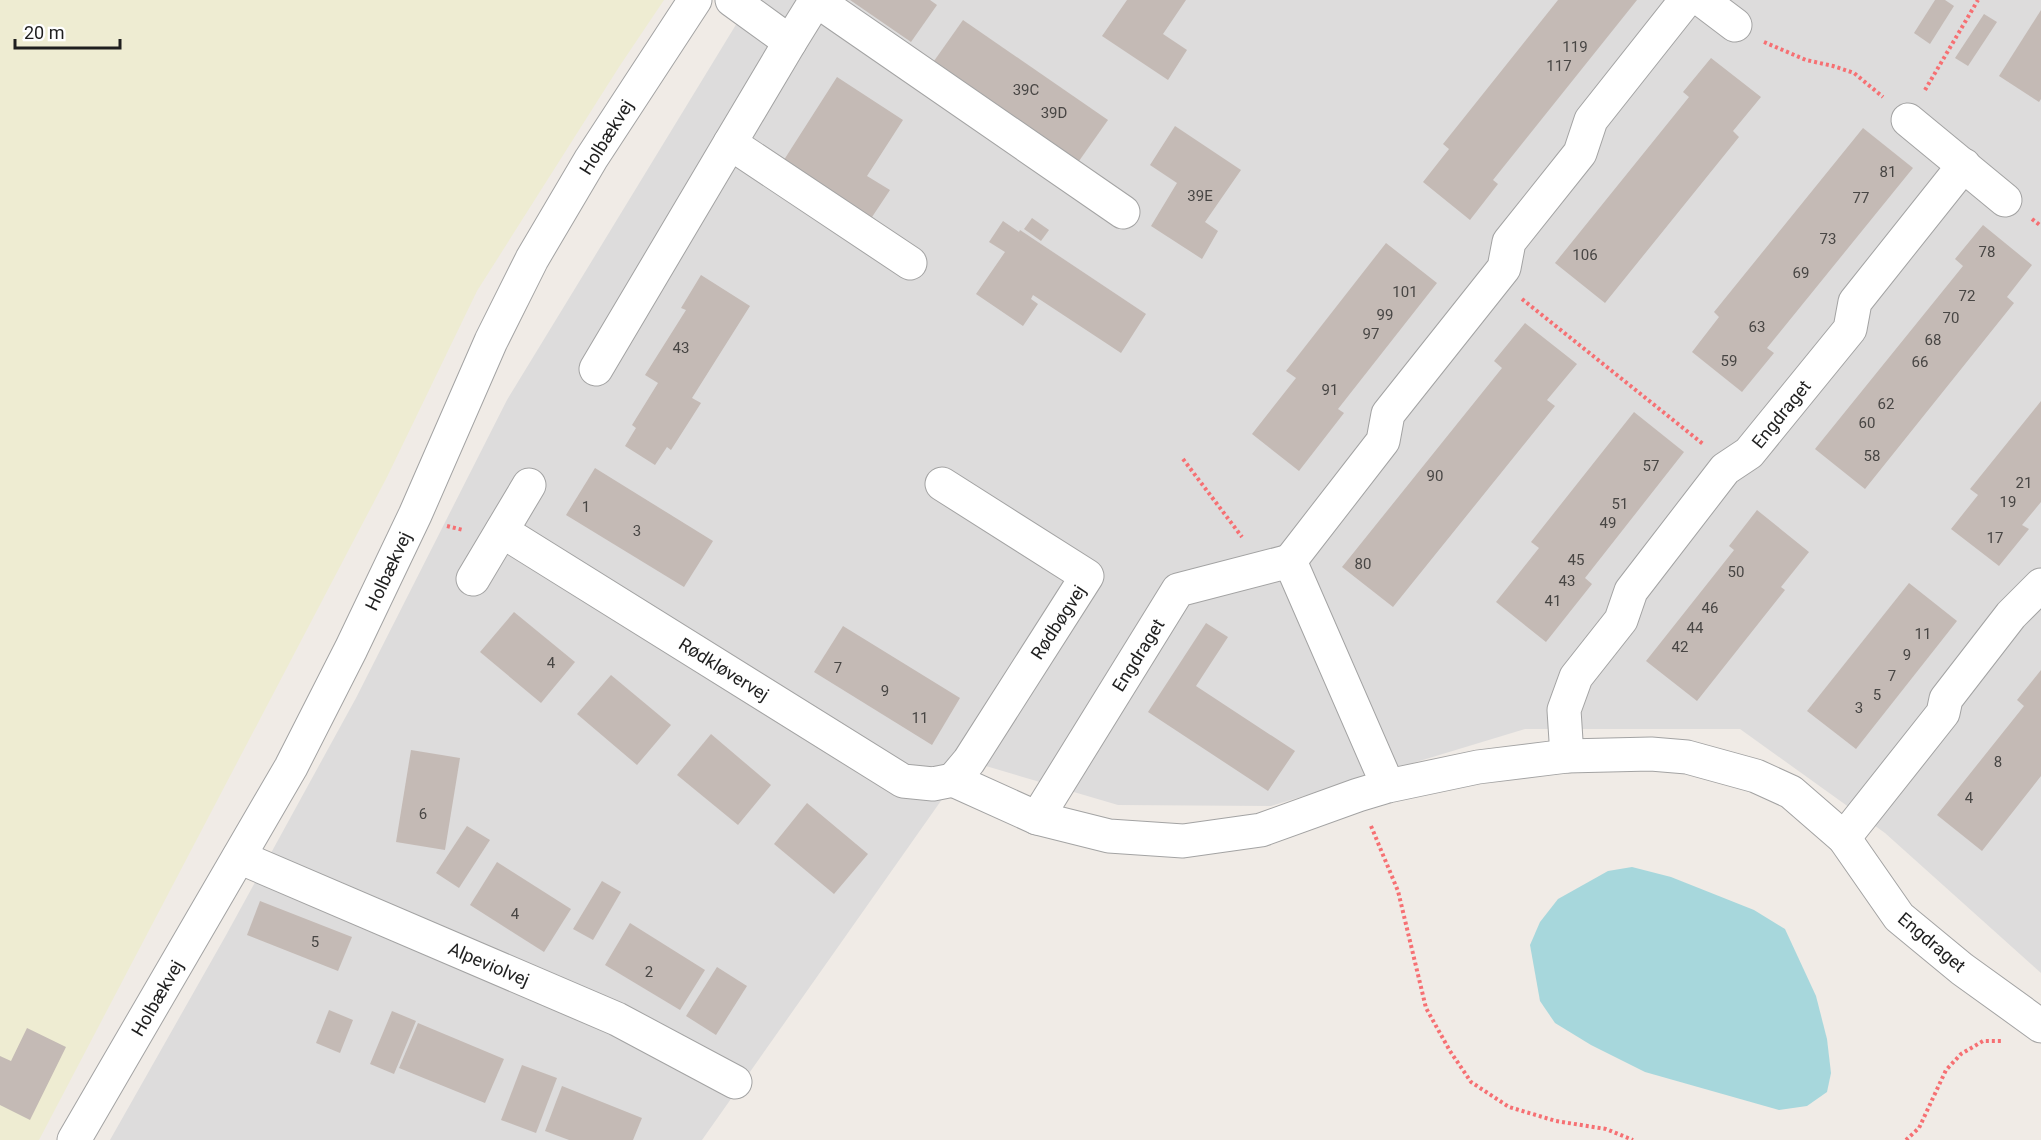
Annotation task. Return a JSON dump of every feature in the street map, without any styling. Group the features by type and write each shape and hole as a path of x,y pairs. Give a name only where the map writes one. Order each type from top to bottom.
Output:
{"street":[{"name":"Holbækvej","path":"74,1140 296,758 351,650 415,515 491,341 532,259 591,159 695,0"},
{"path":"732,0 790,42"},
{"path":"596,369 816,0 1123,212"},
{"path":"1373,791 1276,565 1383,441 1388,414 1504,268 1509,242 1580,153 1591,120 1686,0"},
{"path":"1702,0 1735,25"},
{"path":"1908,120 2005,200"},
{"path":"730,143 910,263"},
{"name":"Engdraget","path":"1567,756 1564,710 1576,677 1621,620 1631,591 1725,469 1749,453 1850,328 1855,302 1964,165"},
{"name":"Rødbøgvej","path":"942,484 1087,576 969,761 953,780"},
{"path":"473,579 529,485"},
{"name":"Rødkløvervej","path":"502,531 903,781 933,784 953,780"},
{"name":"Engdraget","path":"1037,818 1178,590 1276,565"},
{"path":"1844,838 1943,714 1946,699 2011,615 2041,585"},
{"name":"Engdraget","path":"953,780 1037,818 1109,836 1183,841 1261,830 1373,791 1478,767 1567,756 1651,754 1722,765 1756,776 1791,792 1844,838 1899,917 1962,969 2041,1026"},
{"name":"Alpeviolvej","path":"239,857 617,1019 735,1082"}],"path":[{"path":"1735,25 1773,47 1806,60 1854,73 1895,106 1908,120 1978,0"},
{"path":"1496,279 1730,465"},
{"path":"1183,459 1254,553 1276,565"},
{"path":"415,515 456,530 502,531"},
{"path":"1373,791 1426,1008 1449,1051 1471,1082 1509,1107 1556,1121 1606,1129 1633,1140"},
{"path":"1906,1140 1920,1128 1946,1070 1961,1054 1983,1041 2005,1041"}],"shaded area":[{"path":"0,0 664,0 477,291 387,477 39,1140 0,1140"},
{"path":"751,0 2041,0 2041,973 1885,833 1740,729 1525,729 1271,806 1118,805 969,761 702,1140 110,1140 356,698 507,400"}],"water":[{"path":"1632,867 1671,877 1754,910 1785,929 1816,996 1827,1039 1831,1073 1827,1092 1807,1106 1779,1110 1645,1072 1591,1045 1555,1023 1540,1001 1530,945 1540,922 1558,899 1608,871"}],"building":[{"path":"850,0 930,0 937,5 911,42"},
{"path":"1127,0 1186,0 1163,34 1187,50 1168,80 1102,36"},
{"path":"1558,0 1637,0 1493,180 1498,184 1470,220 1423,182 1449,149 1443,144"},
{"path":"1935,0 1945,0 1954,6 1930,44 1914,33"},
{"path":"2041,10 2041,99 2039,102 1999,76"},
{"path":"1984,14 1997,22 1968,66 1955,58"},
{"path":"963,20 1108,120 1079,161 934,61"},
{"path":"1711,58 1761,97 1733,131 1739,137 1605,303 1555,263 1689,97 1683,92"},
{"path":"837,77 903,120 867,176 890,190 870,220 782,163"},
{"path":"1175,126 1241,170 1205,222 1218,231 1202,259 1151,226 1177,183 1150,165"},
{"path":"1863,128 1913,168 1767,348 1774,353 1742,392 1692,352 1719,317 1714,312"},
{"path":"1032,218 1049,230 1041,241 1024,229"},
{"path":"1003,221 1146,314 1121,353 1033,295 1031,299 1038,304 1023,326 976,294 1005,252 989,242"},
{"path":"1983,225 2032,265 2007,297 2014,303 1865,489 1815,449 1963,266 1955,259"},
{"path":"1386,243 1437,283 1338,409 1344,413 1299,471 1252,434 1296,378 1286,371"},
{"path":"701,275 750,306 692,398 701,403 671,450 667,447 655,465 625,446 636,428 632,425 658,383 645,375 686,310 681,308"},
{"path":"1525,323 1577,364 1547,400 1555,406 1393,607 1342,567 1502,368 1494,361"},
{"path":"2041,401 2041,502 2022,525 2029,529 1999,566 1951,529 1978,495 1970,489"},
{"path":"1634,412 1684,452 1585,578 1592,584 1546,642 1496,602 1539,548 1531,542"},
{"path":"595,468 713,541 684,587 566,515"},
{"path":"1757,510 1809,552 1781,587 1785,590 1697,701 1646,661 1734,550 1729,546"},
{"path":"1909,583 1957,621 1856,749 1807,711"},
{"path":"514,612 575,662 541,703 480,652"},
{"path":"1206,623 1228,637 1196,686 1295,751 1268,791 1148,712"},
{"path":"843,626 960,698 932,745 814,672"},
{"path":"2041,670 2041,776 1982,851 1937,815 2024,706 2017,700"},
{"path":"611,675 671,725 637,765 577,714"},
{"path":"711,734 771,785 738,825 677,775"},
{"path":"411,750 460,758 445,850 396,842"},
{"path":"807,803 868,854 834,894 774,844"},
{"path":"467,826 490,840 459,888 436,873"},
{"path":"497,862 571,909 544,952 470,905"},
{"path":"602,881 621,892 593,940 573,929"},
{"path":"260,901 352,937 338,971 247,935"},
{"path":"630,923 705,970 680,1010 605,965"},
{"path":"717,967 747,986 716,1035 686,1016"},
{"path":"329,1010 353,1020 340,1053 316,1043"},
{"path":"392,1011 416,1021 394,1074 370,1064"},
{"path":"418,1023 504,1059 485,1103 399,1068"},
{"path":"27,1028 66,1047 30,1120 0,1105 0,1056 11,1061"},
{"path":"522,1065 557,1078 536,1133 501,1120"},
{"path":"562,1086 642,1118 633,1140 569,1140 545,1131"}]}
